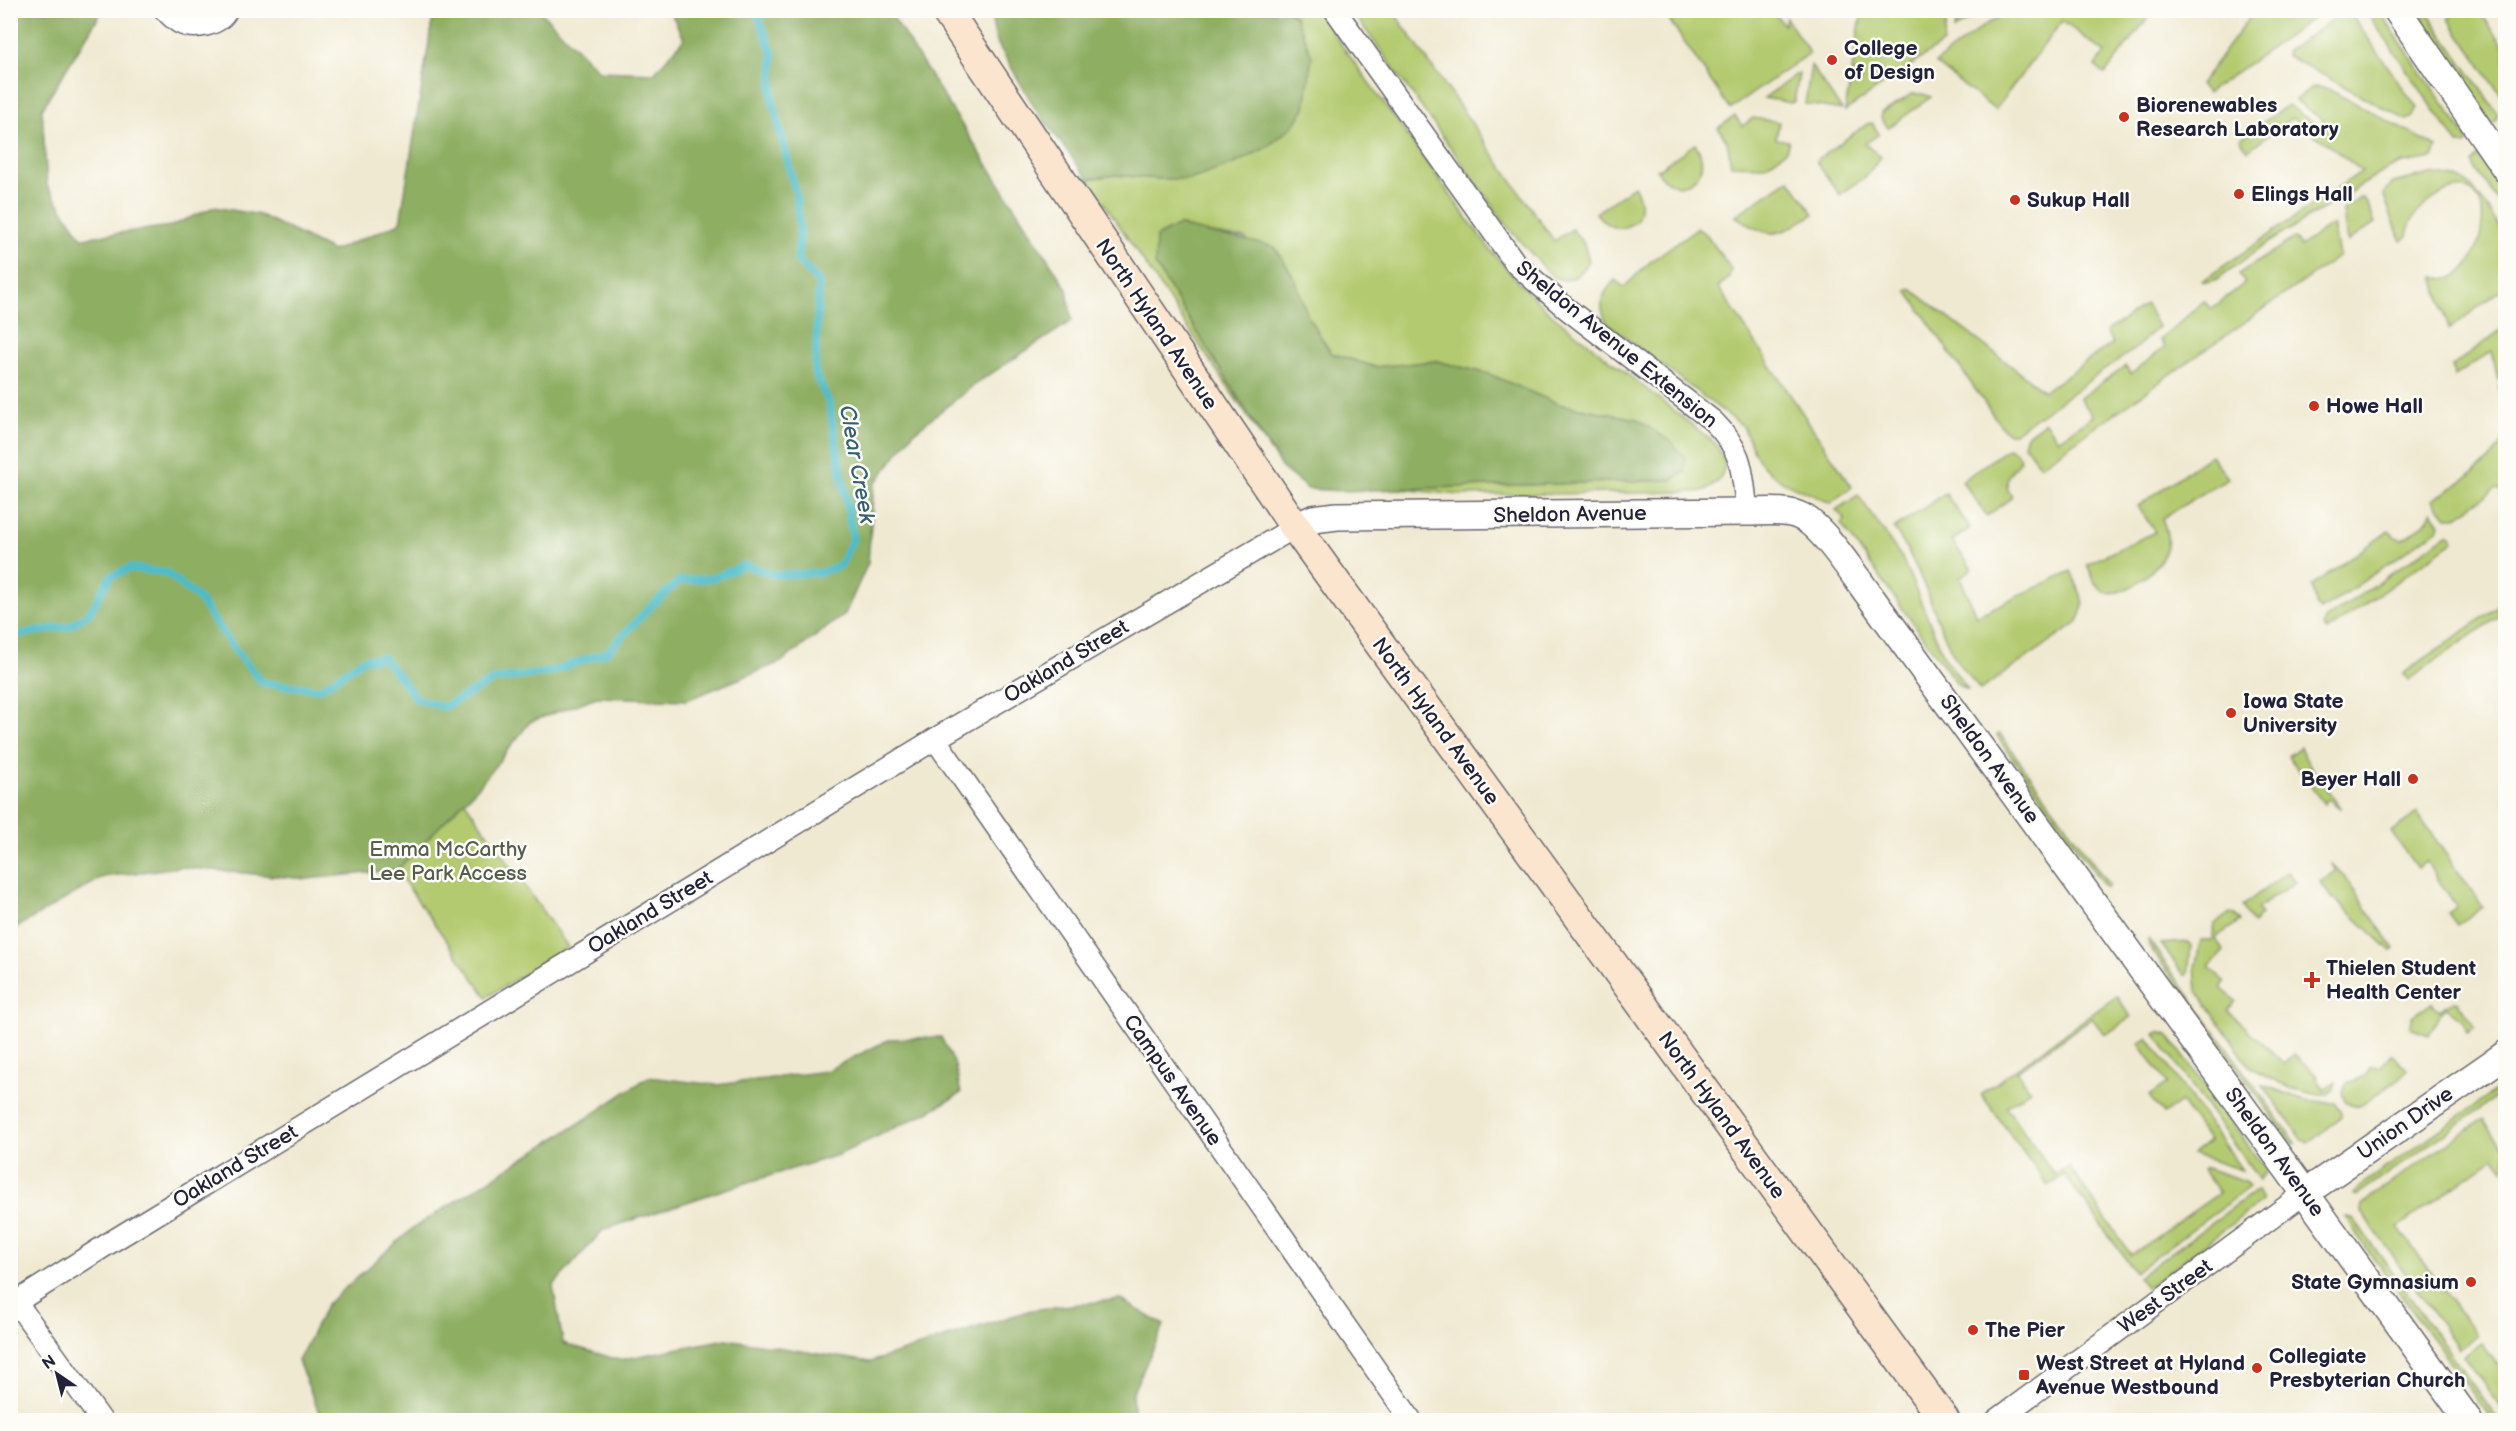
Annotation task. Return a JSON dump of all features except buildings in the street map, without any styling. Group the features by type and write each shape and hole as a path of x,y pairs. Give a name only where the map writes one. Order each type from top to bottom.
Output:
{"main road":[{"name":"North Hyland Avenue","path":"946,10 1295,527 1944,1420"}],"street":[{"path":"165,10 180,23 204,27 224,16 226,10"},
{"name":"Sheldon Avenue Extension","path":"1335,10 1516,264 1567,309 1713,421 1729,438 1738,452 1743,472 1747,512"},
{"path":"2397,10 2505,169"},
{"name":"Sheldon Avenue","path":"1295,527 1313,519 1337,516 1747,512 1792,514 1803,518 1818,529 1949,703 2468,1420"},
{"name":"Oakland Street","path":"13,1304 935,739 1295,527"},
{"name":"Campus Avenue","path":"935,739 1411,1420"},
{"name":"Union Drive","path":"2305,1193 2505,1054"},
{"name":"West Street","path":"1997,1420 2305,1193"},
{"path":"13,1304 101,1420"}],"green space":[{"path":"1958,10 1981,11 1954,30"},
{"path":"2010,10 2153,11 2105,74 2095,66 2105,53 2062,21 1995,110 1935,63 1983,26"},
{"path":"10,11 102,11 42,109 47,186 82,238 171,226 214,207 260,215 333,251 400,223 433,16 431,11 540,11 599,71 654,73 684,39 670,11 889,11 1067,289 1072,321 978,382 913,433 874,485 868,563 845,614 781,662 687,700 597,697 530,722 480,785 397,870 307,879 180,867 103,877 11,931"},
{"path":"990,11 1287,11 1295,16 1312,56 1305,108 1294,125 1267,147 1234,164 1192,179 1116,175 1088,179 1035,108 996,41"},
{"path":"1287,11 1317,11 1483,240 1523,287 1550,313 1716,444 1725,464 1717,482 1699,492 1461,495 1400,489 1672,480 1637,419 1558,404 1489,374 1436,361 1375,367 1331,353 1308,317 1295,279 1245,238 1203,233 1179,225 1155,265 1282,468 1088,179 1116,175 1159,179 1305,108 1306,90 1295,16"},
{"path":"1352,11 1393,11 1554,241 1572,229 1584,244 1589,261 1578,275 1563,280 1551,275 1511,231"},
{"path":"1663,11 1773,11 1784,25 1786,18 1810,53 1730,109"},
{"path":"1862,11 1894,11 1912,15 1929,11 1948,11 1943,43 1845,111"},
{"path":"2254,11 2319,11 2318,15 2207,93 2200,84"},
{"path":"2346,11 2351,14 2417,108 2412,118 2406,120 2286,55 2287,51"},
{"path":"2366,11 2379,11 2469,141 2466,144 2458,144"},
{"path":"2422,11 2426,11 2498,114 2495,122 2491,124 2424,25"},
{"path":"2459,11 2479,11 2505,47 2505,101 2448,18"},
{"path":"1811,66 1842,110 1805,104"},
{"path":"1799,74 1794,102 1764,98"},
{"path":"2311,88 2328,89 2437,147 2433,158 2402,163 2386,170 2269,242 2217,279 2209,282 2202,281 2362,171 2314,134 2324,121 2295,100"},
{"path":"1912,94 1931,97 1888,128 1881,114"},
{"path":"2288,105 2314,123 2308,130 2292,118 2248,150 2240,139"},
{"path":"1735,116 1742,126 1753,118 1779,122 1776,139 1789,141 1786,151 1765,166 1731,165 1727,141 1718,128"},
{"path":"1872,123 1879,134 1865,144 1881,157 1865,177 1840,195 1817,160 1867,124"},
{"path":"1695,144 1701,158 1700,171 1697,176 1686,184 1678,186 1663,179 1657,170"},
{"path":"2479,156 2505,196 2505,212 2474,167 2473,162"},
{"path":"2431,174 2461,179 2473,188 2491,213 2505,239 2505,287 2449,329 2434,276 2451,278 2466,268 2476,249 2482,228 2481,207 2473,193 2457,189 2432,200 2423,207 2412,221 2407,237 2401,241 2383,194 2393,183"},
{"path":"1789,179 1814,214 1790,228 1774,233 1759,229 1735,216"},
{"path":"1634,186 1640,203 1640,212 1636,221 1625,227 1615,227 1605,222 1596,213"},
{"path":"2360,198 2367,202 2375,223 2347,242 2343,210"},
{"path":"2333,224 2339,256 2040,466 2024,444 2027,435 2045,422 2058,440 2093,416 2080,398 2125,366 2131,374 2165,347 2160,340 2204,301 2211,309 2245,283 2238,274 2294,238 2300,246"},
{"path":"1179,225 1275,247 1295,279 1308,317 1331,353 1375,367 1436,361 1489,374 1558,404 1637,419 1671,442 1685,458 1685,472 1672,480 1342,491 1308,489 1282,468 1155,265 1156,237"},
{"path":"1697,228 1707,235 1731,269 1729,278 1718,287 1852,487 1830,503 1783,482 1775,476 1759,460 1742,426 1608,324 1602,311 1602,300 1615,280 1624,287 1650,262"},
{"path":"1911,289 2044,391 2113,343 2106,332 2146,304 2158,327 2136,348 2014,433 2008,433 2000,425 1907,291"},
{"path":"2505,327 2505,378 2498,380 2492,351 2455,376 2452,366"},
{"path":"2505,384 2505,424 2499,386"},
{"path":"2505,432 2505,492 2496,489 2456,517 2447,517 2433,500 2487,462 2502,443"},
{"path":"2008,448 2016,452 2021,460 2008,477 2007,487 2012,497 1987,516 1962,481"},
{"path":"2211,455 2228,478 2162,518 2167,546 2164,555 2151,572 2133,586 2113,593 2104,592 2095,583 2087,564 2155,532 2138,506"},
{"path":"1945,493 1970,528 1952,541 1972,569 1960,577 1976,616 2071,571 2082,598 2082,610 2076,624 1980,690 1953,654 1919,573 1894,529"},
{"path":"1858,495 1902,558 1945,658 1968,690 1958,685 1841,524 1845,520 1836,510"},
{"path":"2432,511 2440,524 2438,529 2326,607 2320,610 2317,607 2312,585 2389,531 2395,537 2402,539 2411,534 2423,524"},
{"path":"2449,533 2454,541 2327,631 2323,626 2326,619"},
{"path":"2505,602 2505,612 2408,680 2403,674"},
{"path":"2000,734 2109,885 2106,888 2001,742 1997,735"},
{"path":"2300,747 2303,755 2341,809 2328,799 2324,804 2288,756"},
{"name":"Emma McCarthy Lee Park Access","path":"451,782 568,947 487,997 372,837"},
{"path":"2417,813 2483,907 2457,925 2448,913 2457,907 2426,862 2417,868 2391,832"},
{"path":"2331,863 2344,876 2394,949 2391,951 2334,898 2332,899 2320,882 2336,871"},
{"path":"2288,872 2295,882 2257,909 2261,915 2253,924 2242,906"},
{"path":"2230,913 2240,921 2215,938 2224,951 2209,967 2225,982 2221,988 2236,1001 2228,1011 2285,1064 2294,1054 2318,1077 2316,1078 2324,1090 2336,1082 2334,1089 2328,1094 2313,1094 2290,1088 2250,1067 2197,991 2195,967 2201,940 2212,940 2215,924"},
{"path":"2148,939 2296,1143 2290,1141 2149,946"},
{"path":"2189,942 2191,946 2188,974 2185,976 2161,944"},
{"path":"2117,996 2131,1017 2107,1034 2104,1034 2092,1018 2017,1071 2030,1090 2006,1107 2055,1175 2069,1166 2131,1255 2219,1193 2203,1170 2206,1168 2245,1181 2249,1187 2135,1272 2065,1175 2048,1186 1981,1094"},
{"path":"2454,1001 2458,1002 2475,1027 2467,1032 2463,1020 2446,1008 2440,1013 2429,1035 2410,1028 2413,1016 2432,1003 2439,1010"},
{"path":"2159,1032 2168,1035 2267,1171 2259,1180 2155,1034"},
{"path":"941,1037 955,1065 961,1093 930,1111 838,1155 603,1230 553,1286 563,1343 619,1360 726,1339 870,1362 1031,1310 1120,1299 1164,1325 1132,1394 1134,1420 322,1420 298,1361 327,1304 413,1228 648,1077 717,1085 826,1071 890,1039"},
{"path":"2148,1038 2242,1170 2192,1154 2209,1141 2181,1102 2163,1114 2149,1096 2167,1083 2139,1044"},
{"path":"2392,1055 2407,1069 2400,1078 2360,1106 2353,1106 2344,1099 2342,1092 2347,1083 2365,1076 2371,1066 2380,1067"},
{"path":"2263,1085 2304,1100 2335,1103 2341,1112 2341,1118 2309,1142 2302,1139"},
{"path":"2501,1087 2505,1088 2505,1091 2357,1196 2353,1194 2364,1183"},
{"path":"2483,1119 2502,1145 2505,1144 2505,1171 2495,1157 2398,1227 2477,1336 2459,1349 2361,1211 2362,1205 2372,1196"},
{"path":"2257,1190 2262,1201 2147,1288 2138,1277"},
{"path":"2347,1217 2353,1218 2498,1420 2492,1420 2357,1235"},
{"path":"2482,1343 2505,1376 2505,1413 2464,1356"}],"waterway":[{"name":"Clear Creek","path":"10,636 70,626 90,612 110,577 130,568 167,573 199,599 238,654 263,683 320,689 364,659 384,658 417,699 444,707 494,680 550,672 607,652 649,608 679,581 713,578 745,565 776,575 819,573 841,565 853,538 829,403 815,373 819,283 797,259 800,233 796,194 772,97 773,54 756,10"}],"place":[{"name":"College of Design","path":"1832,60"},
{"name":"Biorenewables Research Laboratory","path":"2124,117"},
{"name":"Elings Hall","path":"2239,194"},
{"name":"Sukup Hall","path":"2015,200"},
{"name":"Howe Hall","path":"2314,406"},
{"name":"Iowa State University","path":"2231,713"},
{"name":"Beyer Hall","path":"2413,779"},
{"name":"Thielen Student Health Center","path":"2312,980"},
{"name":"State Gymnasium","path":"2471,1282"},
{"name":"The Pier","path":"1973,1330"},
{"name":"Collegiate Presbyterian Church","path":"2257,1368"},
{"name":"West Street at Hyland Avenue Westbound","path":"2024,1375"}]}
